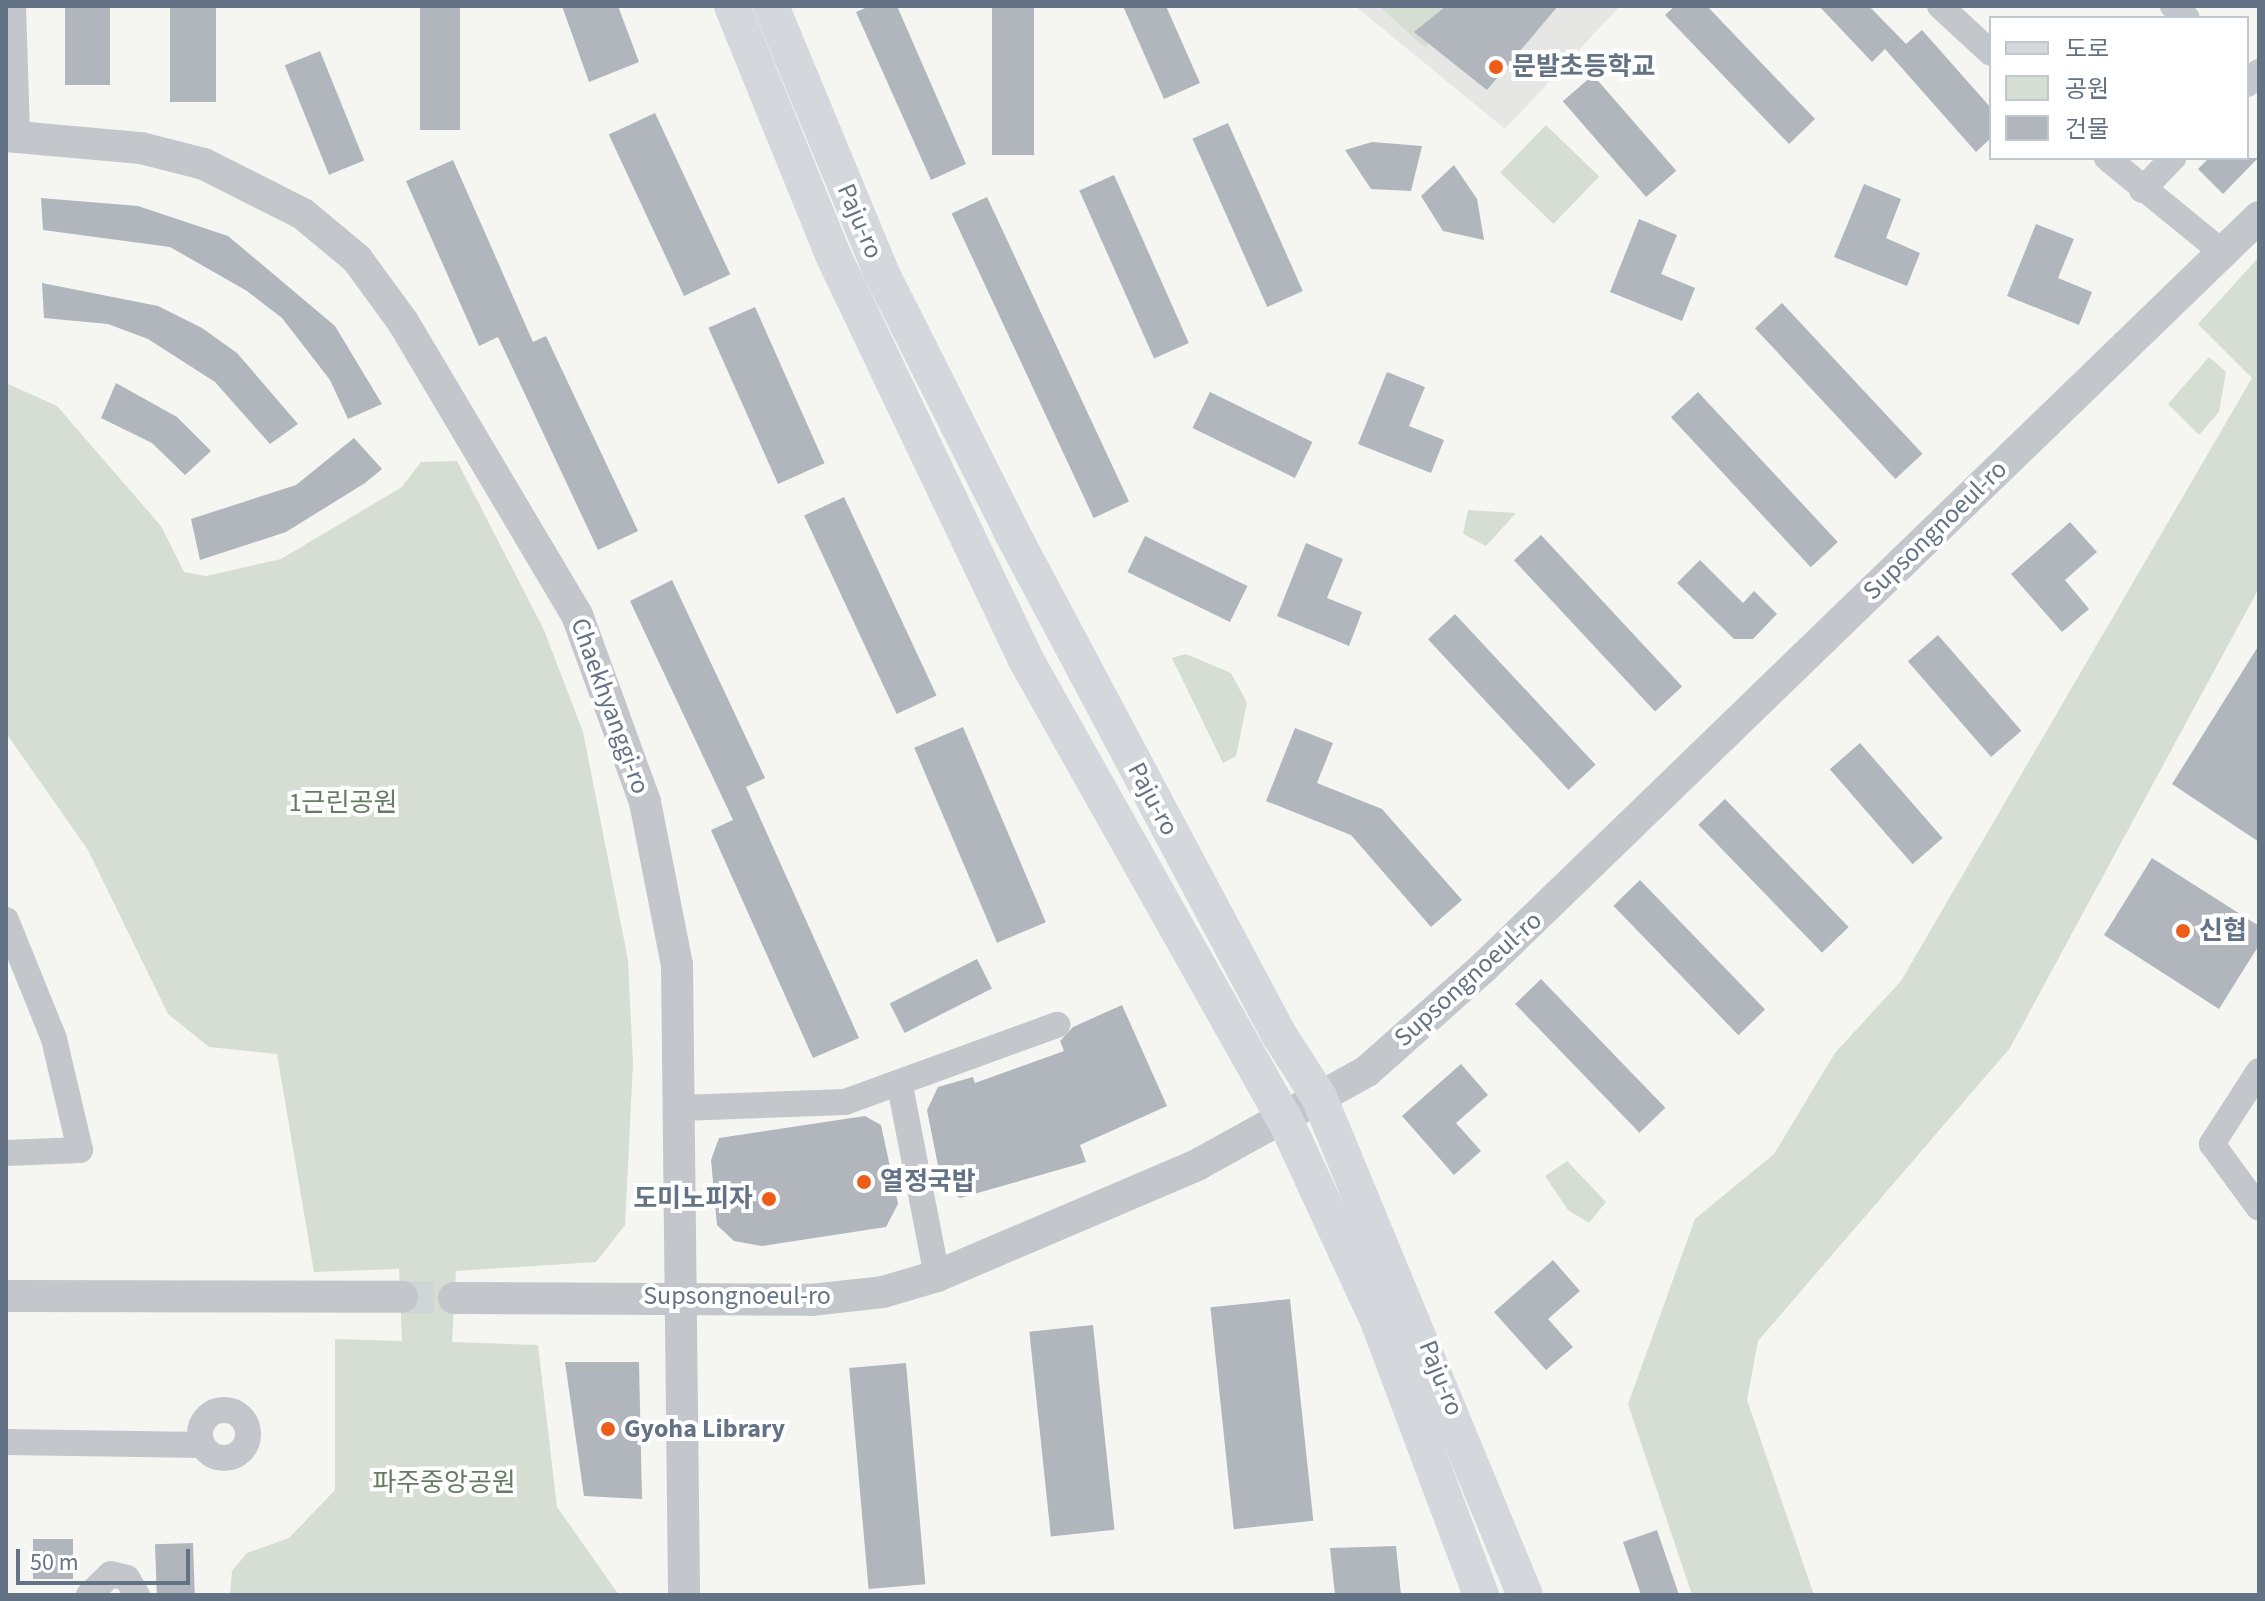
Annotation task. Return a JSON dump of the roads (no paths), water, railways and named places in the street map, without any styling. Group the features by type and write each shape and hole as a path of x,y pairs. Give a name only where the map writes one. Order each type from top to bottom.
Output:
{"main road":[{"name":"Paju-ro","path":"732,6 833,255 937,480 1025,658 1282,1116 1378,1321 1481,1595"},
{"name":"Paju-ro","path":"771,6 881,272 1011,531 1278,1033 1319,1097 1525,1595"}],"street":[{"path":"12,136 13,6"},
{"path":"1940,6 1989,51"},
{"name":"Chaekhyanggi-ro","path":"12,136 141,148 255,185 357,259 403,322 577,615 645,802 677,965 685,1296 684,1595"},
{"path":"2109,160 2142,190 2223,253"},
{"path":"2142,190 2171,160"},
{"name":"Supsongnoeul-ro","path":"454,1298 685,1296 811,1300 937,1276 1197,1165 1367,1071 1483,968 2259,217"},
{"path":"6,920 54,1039 80,1150 6,1153"},
{"path":"680,1108 845,1102 900,1086 1057,1025"},
{"path":"2259,1071 2212,1144 2259,1208"},
{"path":"900,1086 937,1276"},
{"path":"6,1296 402,1297"},
{"path":"6,1442 202,1445"},
{"path":"89,1595 111,1574 127,1578 137,1595"}],"tunnel":[{"path":"402,1297 454,1298"}],"place":[{"name":"문발초등학교","path":"1496,67"},
{"name":"신협","path":"2183,931"},
{"name":"열정국밥","path":"864,1182"},
{"name":"도미노피자","path":"769,1199"},
{"name":"Gyoha Library","path":"608,1429"}],"park label":[{"name":"1근린공원","path":"343,803"},
{"name":"파주중앙공원","path":"444,1483"}]}
